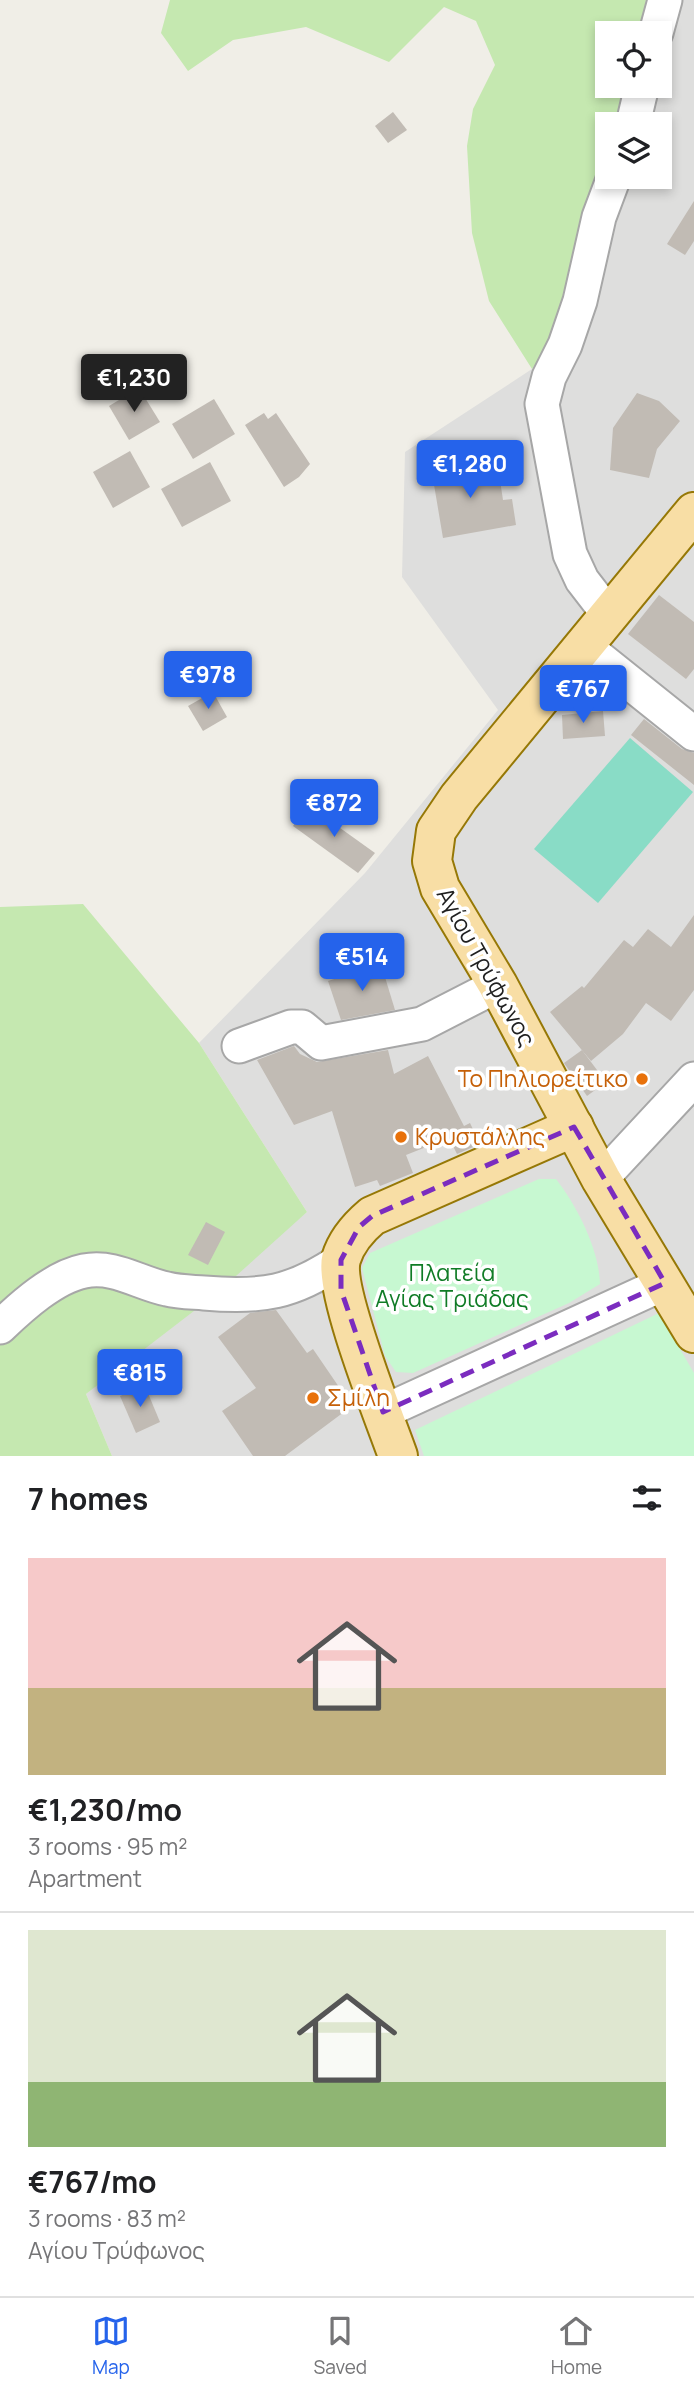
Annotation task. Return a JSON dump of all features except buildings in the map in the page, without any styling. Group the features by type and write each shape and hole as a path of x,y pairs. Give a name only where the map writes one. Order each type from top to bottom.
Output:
{"main road":[{"name":"Αγίου Τρύφωνος","path":"574,1127 498,985 440,888 432,861 436,831 459,797 694,512"},
{"path":"398,1456 341,1290 341,1260 352,1238 372,1216 574,1127 601,1179 680,1279 694,1333"}],"street":[{"path":"659,21 665,0"},
{"path":"609,615 582,580 570,554 542,404 549,377 565,345 576,312 610,189"},
{"path":"583,646 694,734"},
{"path":"239,1046 290,1027 302,1027 321,1043 422,1024 498,985"},
{"path":"601,1179 694,1079"},
{"path":"0,1328 54,1285 82,1271 118,1271 167,1289 260,1296 290,1289 314,1278 341,1260"},
{"path":"383,1412 680,1279"}],"highlighted area":[{"path":"574,1127 665,1283 383,1412 341,1290 341,1260 359,1227 372,1216"}],"shaded area":[{"path":"646,0 694,0 694,1456 112,1456 86,1394 307,1212 199,1043 365,873 498,710 402,577 405,452 532,369 558,333 598,189 672,189 672,112 619,112 624,98 672,98 672,21 642,21"}],"green space":[{"path":"170,0 646,0 642,21 595,21 595,98 624,98 619,112 595,112 595,189 598,189 558,333 532,369 489,301 472,233 467,146 473,109 495,65 476,21 444,7 389,62 306,27 233,40 188,71 161,33"},
{"path":"630,738 693,792 598,903 534,849"},
{"path":"83,904 199,1043 307,1212 216,1294 86,1394 112,1456 0,1456 0,907"},
{"name":"Πλατεία Αγίας Τριάδας","path":"539,1179 556,1179 572,1202 586,1228 596,1257 600,1284 569,1303 413,1373 396,1372 385,1356 362,1268 370,1253"},
{"path":"659,1313 694,1373 694,1456 424,1456 415,1430"}],"place":[{"name":"Το Πηλιορείτικο","path":"642,1079"},
{"name":"Κρυστάλλης","path":"401,1137"},
{"name":"Σμίλη","path":"313,1398"}]}
